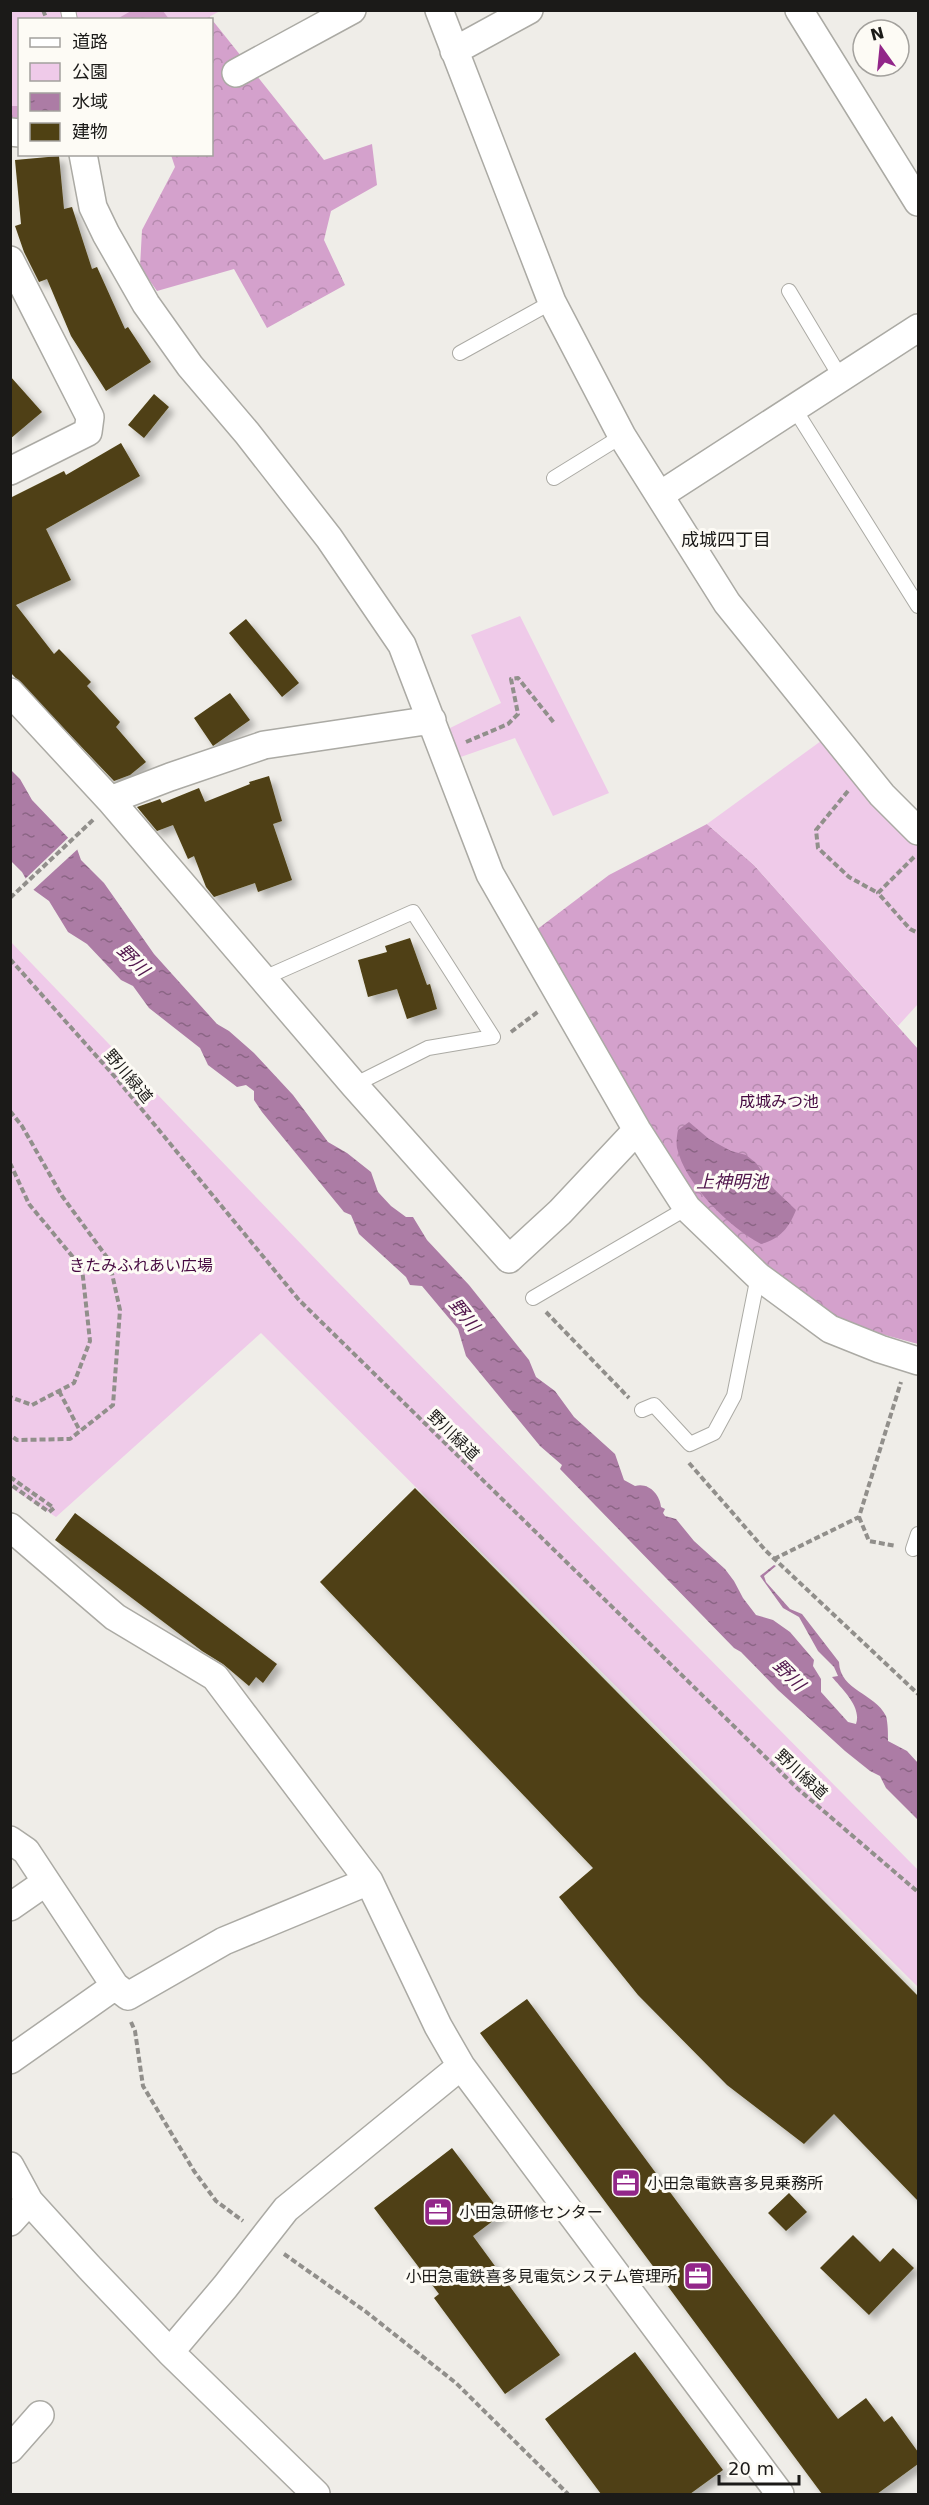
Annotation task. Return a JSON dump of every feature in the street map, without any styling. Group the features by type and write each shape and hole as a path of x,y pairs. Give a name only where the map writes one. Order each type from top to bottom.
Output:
{"street":[{"path":"236,73 352,10"},
{"path":"439,10 552,302 622,436 727,603 882,795 918,831"},
{"path":"454,51 529,10"},
{"path":"799,10 918,202"},
{"path":"83,156 93,207 146,304 190,366 247,433 329,538 402,645 490,874 561,994 637,1130 687,1208 758,1276 831,1329 880,1349 914,1359"},
{"path":"10,260 90,417 88,432 10,471"},
{"path":"660,495 918,328"},
{"path":"10,692 110,800 354,1085 509,1259 560,1212 637,1130"},
{"path":"110,800 264,745 432,720"},
{"path":"10,1527 115,1617 214,1677 369,1881 438,2026 461,2066 780,2494"},
{"path":"10,1840 26,1851 121,1991"},
{"path":"10,2060 121,1991 224,1941 369,1881"},
{"path":"10,1907 46,1882"},
{"path":"170,2352 286,2209 461,2066"},
{"path":"10,2166 29,2201 170,2352 316,2494"},
{"path":"10,2222 29,2201"},
{"path":"10,2449 40,2415"}],"lane":[{"path":"789,291 841,378"},
{"path":"460,352 552,302"},
{"path":"794,408 918,606"},
{"path":"554,478 622,436"},
{"path":"264,978 413,912 493,1036 428,1048 354,1085"},
{"path":"533,1298 687,1208"},
{"path":"642,1410 654,1406 690,1444 714,1432 734,1396 758,1276"},
{"path":"914,1549 918,1534"}],"path":[{"path":"443,751 508,724 518,714 511,679 518,678 555,724"},
{"path":"849,789 816,830 819,848 849,877 878,893 910,929 918,933"},
{"path":"10,898 84,828"},
{"path":"878,893 918,852"},
{"name":"野川緑道","path":"10,959 116,1078 299,1300 798,1789 918,1892"},
{"path":"493,1036 510,1033 561,994"},
{"path":"10,1111 22,1126 63,1196 109,1260 120,1310 113,1405 70,1439 17,1440 10,1435"},
{"path":"10,1163 29,1204 82,1268 90,1341 74,1383 32,1406 10,1397"},
{"path":"914,1359 859,1517 869,1541 914,1549"},
{"path":"59,1391 80,1431"},
{"path":"10,1477 54,1508 49,1512 10,1484"},
{"path":"774,1559 859,1517"},
{"path":"121,1991 125,2008 135,2031 143,2086 216,2201 364,2310 456,2383 568,2494"}],"green space":[{"path":"76,10 131,11 119,18 77,18"},
{"path":"10,11 205,11 211,18 18,18 18,120 11,121"},
{"path":"10,11 68,11 70,18 18,18 18,106 11,106"},
{"path":"163,11 220,11 207,18 168,18"},
{"path":"213,21 324,160 372,144 377,185 331,211 324,240 345,285 267,328 234,269 157,291 140,267 142,230 175,167 171,156 213,156"},
{"path":"520,616 609,793 553,816 515,738 455,759 448,729 501,703 471,635"},
{"path":"832,733 918,831 918,1004 898,1026 754,865 707,824"},
{"name":"成城みつ池","path":"707,824 754,865 918,1049 918,1344 815,1316 742,1268 523,940 609,875"},
{"name":"きたみふれあい広場","path":"10,941 328,1272 918,1870 918,1987 261,1333 56,1517 11,1488"}],"water":[{"name":"野川","path":"10,769 20,779 32,800 76,846 81,860 104,883 154,954 217,1024 229,1031 254,1053 293,1095 328,1142 347,1153 371,1172 378,1192 391,1206 406,1217 413,1217 427,1240 469,1285 529,1360 536,1377 555,1391 574,1417 615,1454 624,1480 635,1486 645,1486 653,1490 661,1507 665,1509 663,1513 665,1516 676,1519 694,1541 725,1569 756,1615 773,1620 790,1632 814,1660 813,1666 821,1679 821,1692 848,1722 856,1724 854,1705 832,1677 838,1676 834,1667 818,1651 799,1617 783,1608 760,1576 774,1565 776,1566 764,1576 766,1582 790,1609 802,1614 839,1662 841,1672 851,1686 881,1708 887,1719 888,1741 907,1751 918,1763 918,1820 886,1788 880,1776 845,1751 778,1690 741,1652 734,1648 560,1469 562,1465 540,1446 466,1356 458,1329 422,1286 410,1285 406,1277 359,1234 351,1215 344,1212 262,1112 254,1100 254,1091 246,1085 237,1087 208,1065 200,1048 149,1008 133,986 121,980 87,944 68,932 49,901 31,888 22,872 11,861"},
{"name":"上神明池","path":"689,1122 709,1139 731,1151 746,1155 756,1163 774,1189 796,1210 779,1236 761,1244 722,1216 699,1190 689,1176 677,1148 678,1130"}],"pier":[{"path":"71,835 80,847 31,892 29,891 24,880"}],"building":[{"path":"59,156 64,209 72,207 92,269 97,267 125,329 128,327 151,362 106,391 71,336 47,279 39,282 24,252 15,226 21,224 15,160"},
{"path":"10,376 42,412 10,439"},
{"path":"154,394 169,407 144,438 128,425"},
{"path":"121,443 140,476 46,529 71,580 16,605 54,654 59,649 91,682 87,686 120,722 116,727 146,762 130,775 114,781 10,672 10,498 64,471 66,475"},
{"path":"246,619 299,683 282,697 229,633"},
{"path":"230,693 250,720 213,746 194,718"},
{"path":"269,776 282,821 273,824 292,880 258,892 255,883 214,897 206,887 194,856 188,859 173,825 157,831 137,807 160,799 162,803 199,788 205,802 250,784 249,782"},
{"path":"410,938 427,985 430,984 437,1009 407,1019 397,989 368,997 358,960 387,952 385,946"},
{"path":"415,1488 918,1996 918,2201 834,2114 804,2144 727,2085 638,1995 559,1897 593,1868 320,1582"},
{"path":"75,1513 277,1664 263,1683 256,1677 249,1686 223,1664 202,1651 55,1540"},
{"path":"527,1999 838,2419 866,2398 884,2422 892,2416 918,2452 918,2464 877,2494 822,2494 480,2033"},
{"path":"452,2148 502,2214 473,2236 560,2355 505,2394 434,2298 439,2294 374,2208"},
{"path":"789,2193 807,2212 786,2231 768,2213"},
{"path":"853,2235 880,2262 893,2248 914,2268 869,2315 820,2268"},
{"path":"635,2352 723,2470 690,2494 601,2494 545,2419"}],"place":[{"name":"小田急電鉄喜多見乗務所","path":"626,2183"},
{"name":"小田急研修センター","path":"438,2212"},
{"name":"小田急電鉄喜多見電気システム管理所","path":"698,2276"}],"district":[{"name":"成城四丁目","path":"726,540"}]}
